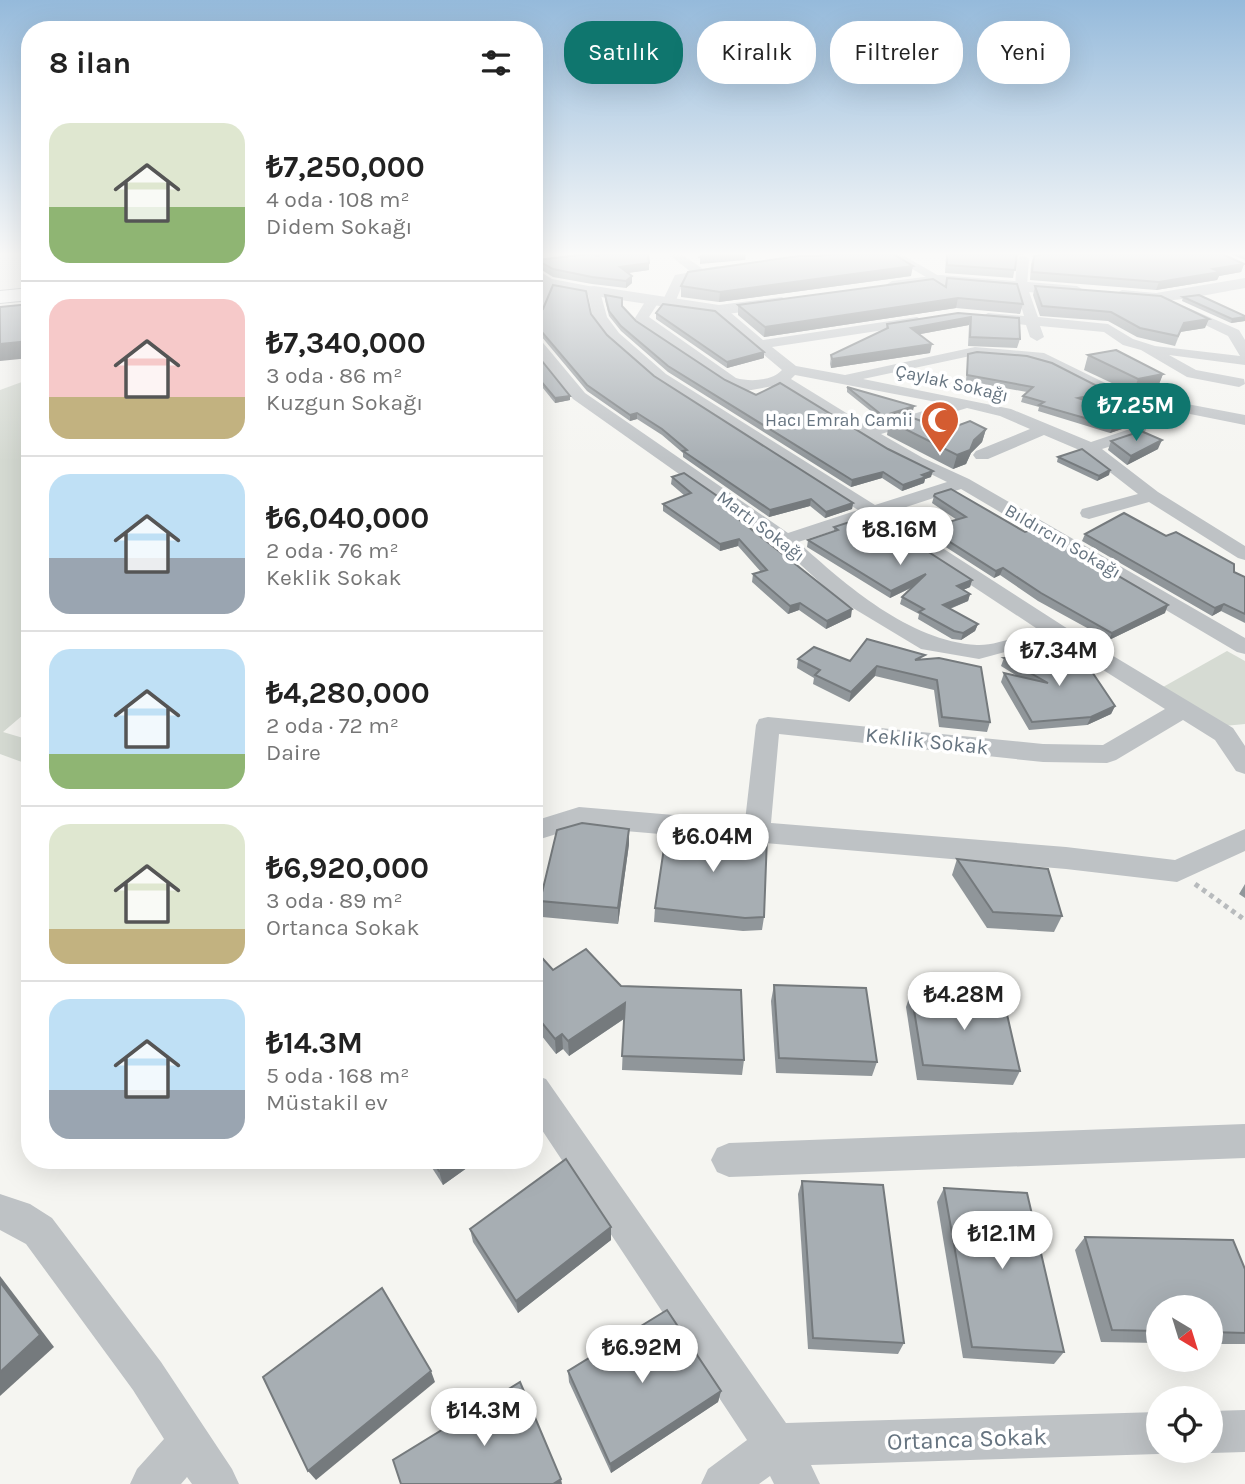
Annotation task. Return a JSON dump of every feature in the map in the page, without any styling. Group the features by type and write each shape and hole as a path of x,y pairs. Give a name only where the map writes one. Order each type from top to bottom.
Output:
{"street":[{"path":"604,323 614,336 661,377 1181,710 1234,734 1245,765"},
{"path":"649,323 730,381 746,386 787,375 762,344 736,323"},
{"path":"762,344 897,323"},
{"path":"1032,323 1044,357"},
{"path":"1048,323 1108,328 1128,342 1146,347 1245,361"},
{"path":"1212,323 1240,338 1245,353"},
{"path":"1146,347 1192,374 1239,382 1223,358"},
{"path":"841,380 975,351 1044,357 1138,405 1143,419 1137,432 1090,448"},
{"name":"Martı Sokağı","path":"543,352 579,396 785,540 845,595 929,644 979,652 1057,632"},
{"name":"Çaylak Sokağı","path":"787,375 841,380 1005,412 1041,430 1090,448 1152,496 1245,554"},
{"name":"Bıldırcın Sokağı","path":"787,375 868,432 963,483 1245,647"},
{"path":"868,432 967,403"},
{"path":"1166,405 1245,421"},
{"path":"982,455 1041,430"},
{"path":"785,540 963,483"},
{"path":"1088,513 1152,496"},
{"name":"Keklik Sokak","path":"757,831 768,725 1043,753 1107,754 1181,710"},
{"path":"543,828 579,817 1177,871 1245,839"},
{"path":"543,1103 776,1445 798,1484"},
{"path":"729,1160 1245,1141"},
{"path":"0,1212 17,1217 38,1231 147,1377 217,1484"},
{"path":"1223,1432 1245,1431"},
{"name":"Ortanca Sokak","path":"776,1445 1146,1433"},
{"path":"152,1484 190,1442"},
{"path":"723,1484 776,1445"}],"path":[{"path":"1177,871 1245,919"}],"shaded area":[{"path":"21,382 21,717 3,732 21,737 21,762 0,754 0,390"},
{"path":"1227,651 1245,661 1245,724 1224,726 1156,691"}],"building":[{"path":"0,323 21,323 21,342 0,344"},
{"path":"543,323 598,323 607,335 654,376 853,503 826,512 811,499 770,510 683,451 687,450 662,429 637,413 630,415 587,385 543,333"},
{"path":"619,323 639,323 725,380 756,395 780,383 888,449 933,471 922,475 926,477 903,485 883,472 852,480 668,366"},
{"path":"671,323 730,323 764,352 727,362"},
{"path":"760,323 790,323 765,327"},
{"path":"937,323 911,328 932,344 832,359 831,355 888,328 887,324"},
{"path":"971,323 1019,323 1020,339 970,337"},
{"path":"1131,323 1184,323 1178,336 1140,328"},
{"path":"1116,350 1163,374 1138,379 1088,355"},
{"path":"977,352 1027,356 1052,363 1109,392 1078,398 1132,416 1130,421 1113,426 1039,405 1044,402 1023,396 1033,387 967,375 968,354"},
{"path":"543,362 570,396 555,398 543,384"},
{"path":"847,387 914,406 883,416"},
{"path":"913,418 946,430 970,421 986,429 974,440 970,450 957,455 889,421 896,419 909,424"},
{"path":"1141,431 1162,440 1131,456 1111,441"},
{"path":"1082,449 1110,470 1099,476 1058,457"},
{"path":"684,473 736,509 732,514 852,609 827,621 800,603 790,606 753,574 767,570 739,539 720,544 663,504 691,493 672,477"},
{"path":"951,489 1025,532 1031,530 1061,547 1065,545 1168,605 1112,633 1003,568 996,571 928,528 966,517 934,496"},
{"path":"1124,513 1166,536 1176,532 1234,564 1234,572 1245,577 1245,614 1224,604 1215,608 1085,534"},
{"path":"871,515 972,580 957,586 970,594 943,605 978,624 963,633 954,631 919,612 924,609 902,597 926,574 891,591 808,540 838,530 834,527"},
{"path":"867,639 925,655 915,660 939,658 981,667 990,722 942,717 937,680 877,666 851,692 815,675 820,670 798,659 814,647 850,661"},
{"path":"1080,654 1115,706 1091,717 1032,722 1004,673 1048,683 1004,658"},
{"path":"582,823 629,829 618,908 543,901 543,888 557,830"},
{"path":"667,828 767,837 764,917 745,918 655,908"},
{"path":"957,859 1048,869 1062,916 993,912"},
{"path":"586,949 621,986 741,990 744,1060 622,1056 625,1003 568,1041 562,1034 555,1039 543,1024 543,959 553,970"},
{"path":"774,985 866,988 877,1062 779,1058"},
{"path":"911,992 1003,997 1020,1071 923,1065"},
{"path":"566,1159 611,1227 516,1301 470,1229"},
{"path":"802,1181 883,1185 904,1343 813,1338"},
{"path":"944,1188 1027,1193 1064,1352 972,1347"},
{"path":"1085,1237 1233,1240 1245,1269 1245,1333 1223,1332 1223,1295 1146,1295 1146,1331 1112,1330"},
{"path":"0,1282 40,1335 0,1372"},
{"path":"382,1288 431,1371 308,1471 263,1377"},
{"path":"667,1310 721,1391 610,1464 568,1371"},
{"path":"520,1382 561,1479 553,1484 401,1484 393,1460"}],"place":[{"name":"Hacı Emrah Camii","path":"940,454"}]}
